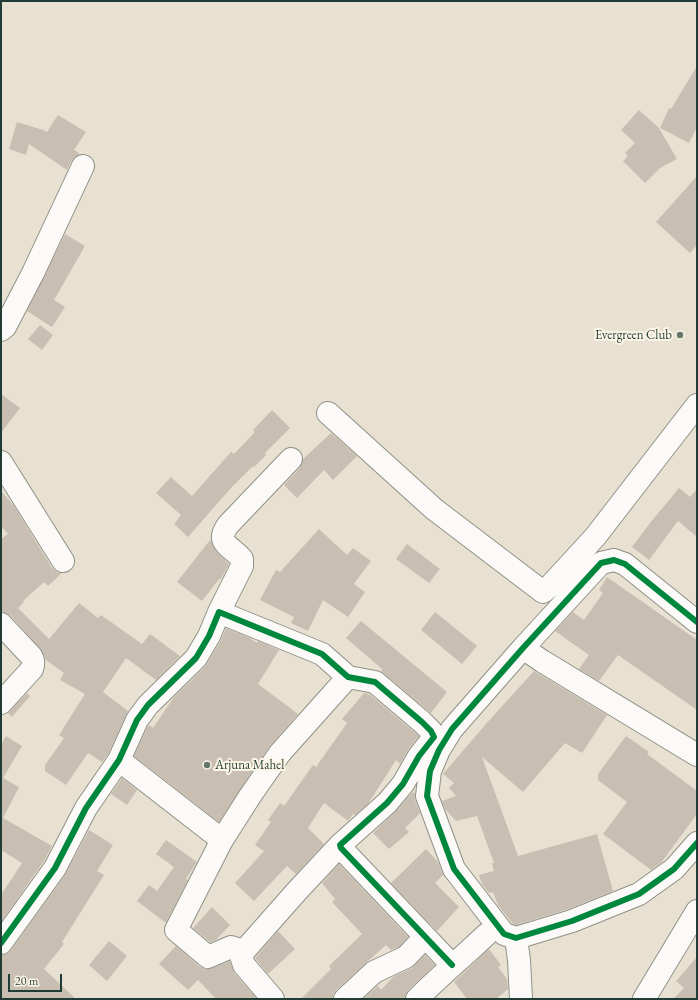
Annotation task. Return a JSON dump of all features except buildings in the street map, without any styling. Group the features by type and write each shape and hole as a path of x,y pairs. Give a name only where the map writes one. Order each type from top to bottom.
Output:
{"street":[{"path":"1,330 33,273 83,166"},
{"path":"328,413 434,509 543,592 550,587 595,536 697,405"},
{"path":"1,943 55,868 86,808 119,760 137,720 148,705 196,658 209,636 242,566 242,559 227,546 223,540 223,532 291,458"},
{"path":"1,462 63,561"},
{"path":"697,622 625,564 614,560 601,563 523,648 452,729 439,750 430,771 427,796 454,869 504,934 516,938 572,921 639,894 674,869 697,843"},
{"path":"219,612 322,654 348,677 375,682 422,722 434,737 419,756 403,784 387,802 341,842 340,845 244,951 241,959 244,965 273,999"},
{"path":"1,624 31,656 34,664 32,669 1,703"},
{"path":"523,648 697,755"},
{"path":"244,951 232,947 208,957 176,930 222,840 280,753 348,677"},
{"path":"119,760 222,840"},
{"path":"340,845 341,848 452,965"},
{"path":"674,869 697,863"},
{"path":"644,999 697,911"},
{"path":"417,999 487,934"},
{"path":"345,999 374,972 406,957 425,936"},
{"path":"516,938 521,999"}],"cycle path":[{"path":"697,622 625,564 614,560 601,563 523,648 452,729 439,750 430,771 427,796 454,869 504,934 516,938 572,921 639,894 674,869 697,843"},
{"path":"1,943 55,868 86,808 119,760 137,720 148,705 196,658 209,636 219,612 322,654 348,677 375,682 431,731 434,737 419,756 403,784 387,803 340,845 341,848 452,965"}],"place":[{"name":"Evergreen Club","path":"680,335"},
{"name":"Arjuna Mahel","path":"207,765"}]}
